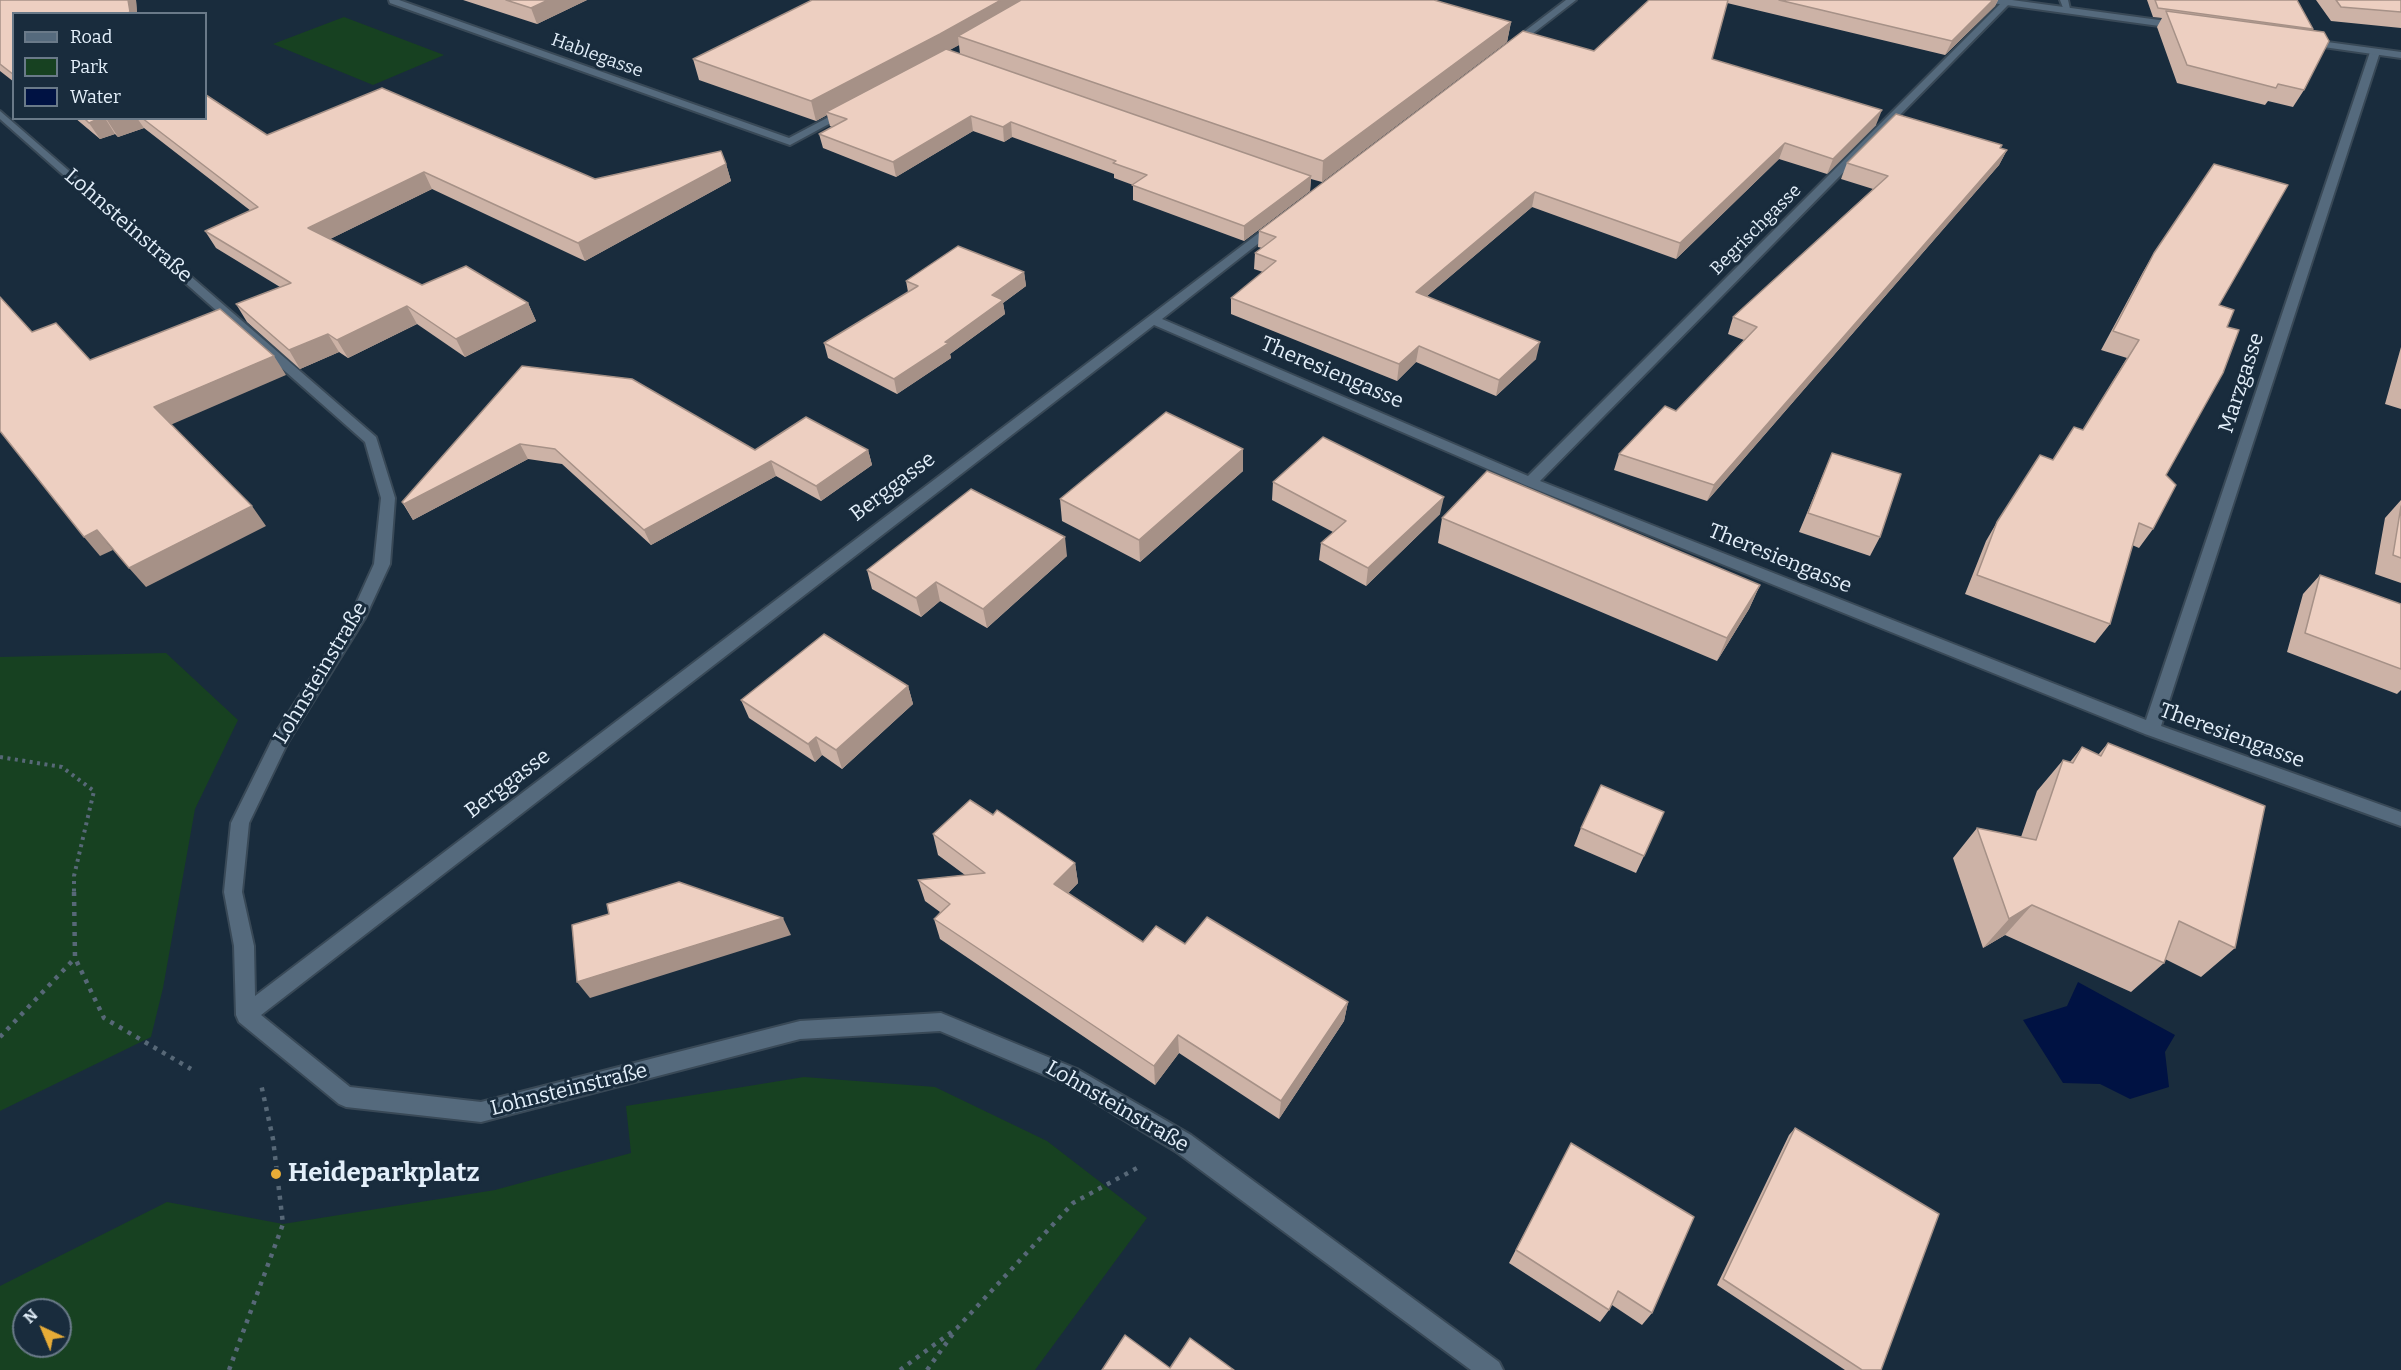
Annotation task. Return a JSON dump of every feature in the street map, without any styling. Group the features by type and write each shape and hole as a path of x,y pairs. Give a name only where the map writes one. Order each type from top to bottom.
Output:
{"street":[{"path":"1498,56 1572,0"},
{"path":"1992,0 2198,28"},
{"path":"2064,0 2068,11"},
{"name":"Hablegasse","path":"393,1 790,142 853,108"},
{"name":"Begrischgasse","path":"1530,482 2007,2"},
{"path":"2292,41 2401,55"},
{"name":"Marzgasse","path":"2151,729 2375,52"},
{"name":"Lohnsteinstraße","path":"0,114 371,440 388,498 382,564 357,618 281,739 240,823 233,892 244,946 246,1016 346,1097 481,1112 800,1030 941,1022 1070,1076 1183,1143 1491,1370"},
{"name":"Berggasse","path":"246,1016 1285,218"},
{"name":"Theresiengasse","path":"1152,318 1530,482 2151,729 2401,819"}],"path":[{"path":"0,757 62,767 94,791 74,876 75,958 104,1018 191,1069"},
{"path":"0,1037 75,958"},
{"path":"229,1370 283,1224 273,1139 246,1016"},
{"path":"927,1370 957,1328 1073,1203 1183,1143"},
{"path":"900,1370 957,1328"}],"green space":[{"path":"344,17 444,55 373,85 273,44"},
{"path":"166,653 238,720 195,809 163,988 151,1037 0,1111 0,657"},
{"path":"804,1077 935,1087 1047,1141 1147,1218 1035,1370 0,1370 0,1286 167,1202 283,1224 495,1190 631,1153 626,1106"}],"water":[{"path":"2078,982 2175,1035 2165,1052 2169,1087 2130,1099 2100,1084 2063,1083 2023,1020 2067,1006"}],"building":[{"path":"0,0 128,0 130,12 12,12 12,73 0,64"},
{"path":"506,0 548,0 531,8"},
{"path":"812,0 1001,0 811,101 693,59"},
{"path":"1021,0 1434,0 1511,22 1323,161 958,36"},
{"path":"1649,0 1728,0 1712,59 1882,110 1833,159 1785,143 1680,243 1535,192 1416,292 1540,342 1499,380 1419,346 1399,364 1231,298 1276,261 1255,253 1276,237 1259,231 1523,31 1594,51"},
{"path":"1779,0 1993,0 1952,41"},
{"path":"2155,0 2297,0 2313,29 2158,8"},
{"path":"2336,0 2401,0 2401,12 2341,7"},
{"path":"2166,11 2324,32 2329,41 2304,90 2278,84 2276,88 2187,65"},
{"path":"946,49 1311,176 1244,226 1132,185 1147,175 1011,122 1003,127 971,116 893,162 819,134 847,119 826,112"},
{"path":"382,88 595,179 721,151 726,164 578,243 424,172 308,228 422,285 466,266 528,303 456,339 407,306 337,340 328,334 289,350 236,304 291,283 205,231 258,207 145,120 207,120 207,96 267,135"},
{"path":"1896,114 2002,145 2000,148 2007,150 1714,485 1619,454 1665,406 1676,411 1757,327 1733,317 1888,176 1847,163"},
{"path":"2214,164 2288,185 2219,305 2234,310 2227,327 2239,330 2223,373 2166,475 2176,485 2153,529 2139,523 2110,624 1977,575 1997,522 2040,455 2053,460 2074,427 2083,430 2139,340 2113,331 2154,253"},
{"path":"958,246 1024,272 992,295 1003,300 945,342 949,343 894,379 824,343 918,286 906,281"},
{"path":"0,297 32,332 56,323 90,360 220,309 274,356 154,407 252,506 129,568 97,530 84,537 0,431"},
{"path":"522,366 632,379 755,450 806,417 868,450 816,486 771,461 644,530 555,449 520,444 404,504 402,502"},
{"path":"1166,412 1243,449 1139,540 1060,499"},
{"path":"1323,437 1444,497 1368,568 1321,543 1346,521 1273,482"},
{"path":"1832,453 1901,474 1880,537 1808,513"},
{"path":"1487,471 1760,585 1727,638 1442,518"},
{"path":"971,489 1065,537 983,609 936,582 916,598 867,570"},
{"path":"2401,506 2401,558 2393,555"},
{"path":"2320,575 2401,604 2401,669 2305,633"},
{"path":"824,634 908,686 836,750 816,737 808,744 741,700"},
{"path":"2108,743 2265,806 2235,948 2179,921 2164,963 2032,905 2009,919 1977,828 2036,840 2063,760 2073,763 2082,747 2101,756"},
{"path":"1601,785 1664,812 1644,856 1581,828"},
{"path":"970,800 993,815 997,810 1075,863 1054,884 1143,942 1156,926 1185,944 1207,917 1348,1002 1281,1101 1178,1035 1154,1066 934,919 950,904 918,880 985,873 933,834"},
{"path":"679,882 783,918 577,982 572,925 609,914 607,904"},
{"path":"1795,1128 1939,1214 1881,1370 1862,1370 1723,1279"},
{"path":"1571,1143 1694,1217 1652,1313 1618,1291 1609,1310 1516,1250"},
{"path":"1125,1335 1170,1368 1190,1338 1234,1370 1102,1370"}],"place":[{"name":"Heideparkplatz","path":"276,1174"}]}
